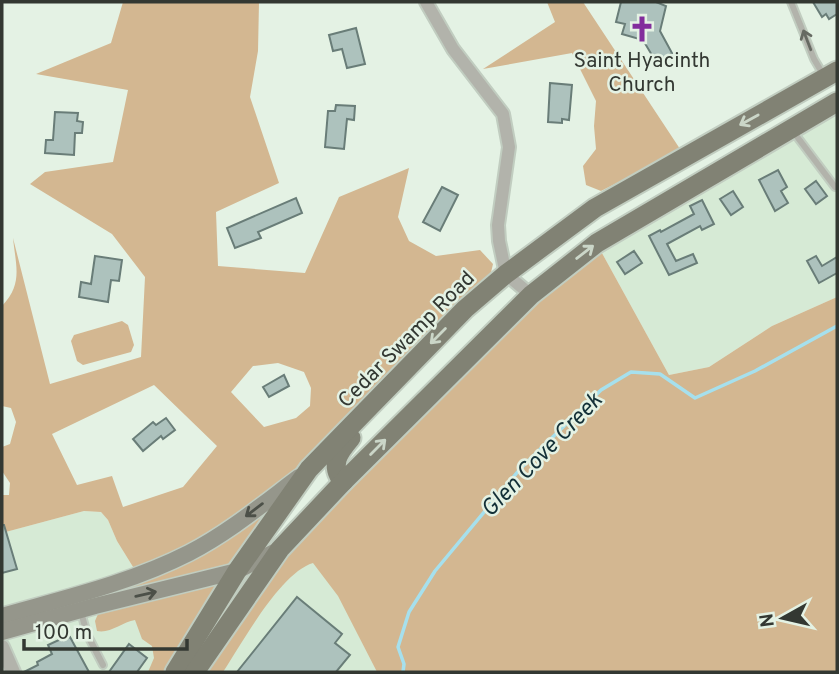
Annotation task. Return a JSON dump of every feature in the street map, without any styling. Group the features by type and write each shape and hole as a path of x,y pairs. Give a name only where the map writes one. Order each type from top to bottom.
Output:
{"main road":[{"name":"Cedar Swamp Road","path":"4,626 75,603 191,552 234,525 309,469 465,309 506,274 595,208 824,79"},
{"path":"824,79 830,106"},
{"name":"Cedar Swamp Road","path":"75,603 237,571 280,549 343,482 531,295 597,243 830,106"},
{"path":"343,482 336,470 339,453 387,400 413,361"},
{"path":"175,672 237,571 309,469"},
{"path":"195,672 280,549"}],"street":[{"path":"426,2 453,49 503,114 509,147 498,225 499,241 506,274 531,295"},
{"path":"2,647 13,672"}],"lane":[{"path":"791,2 824,79"},
{"path":"791,128 835,187"},
{"path":"75,603 103,665"}],"shaded area":[{"path":"123,2 259,2 258,51 250,97 279,183 216,212 218,266 305,273 339,197 409,168 398,217 409,241 436,256 480,250 493,264 489,281 309,468 173,672 148,672 154,658 152,646 142,639 135,620 107,631 97,631 95,621 98,614 114,608 82,601 138,575 101,512 84,511 2,533 2,495 9,495 10,483 2,471 2,447 10,444 16,422 11,408 2,406 2,306 9,298 15,282 13,238 50,384 141,357 145,277 112,234 30,184 45,172 113,162 128,90 36,74 111,43","holes":["278,363 304,372 311,388 310,406 296,418 264,427 231,392 253,366","154,385 217,446 183,487 123,507 112,476 77,485 52,434"]},
{"path":"547,2 583,2 684,155 643,170 601,191 586,185 583,166 596,149 596,101 572,53 483,69 555,22"},
{"path":"837,100 837,297 772,326 709,367 669,375 597,244"},
{"path":"597,244 669,375 709,367 772,326 837,297 837,672 377,672 338,596 313,563 300,569 275,594 223,672 206,672 267,580 327,507"},
{"path":"122,321 128,325 134,345 131,352 83,365 77,361 71,341 74,335"},
{"path":"84,511 101,512 108,520 117,541 138,575 317,552 377,672 2,672 2,533"}],"building":[{"name":"Saint Hyacinth Church","path":"621,2 656,2 666,6 660,31 672,53 656,62 643,40 622,34 625,24 616,22"},
{"path":"813,2 837,2 837,14 829,19 826,14 822,17"},
{"path":"356,28 365,64 347,68 342,49 333,51 329,35"},
{"path":"550,83 572,85 569,120 562,119 562,123 548,122"},
{"path":"336,105 355,106 354,120 347,119 344,149 325,147 328,111 335,111"},
{"path":"55,112 78,113 77,121 83,122 82,133 75,133 74,155 45,153 46,140 53,140"},
{"path":"778,170 787,187 781,191 788,203 775,211 759,180"},
{"path":"816,181 827,196 816,204 805,189"},
{"path":"442,187 458,195 440,231 423,222"},
{"path":"733,191 743,207 731,215 720,199"},
{"path":"296,198 302,213 258,232 261,238 235,248 227,228"},
{"path":"702,200 714,224 702,230 700,226 667,244 676,261 693,254 697,263 669,275 649,236 694,214 690,206"},
{"path":"634,251 642,263 625,274 617,262"},
{"path":"95,256 122,260 119,281 111,280 108,302 79,297 81,282 91,284"},
{"path":"816,256 822,266 837,257 837,273 819,283 807,261"},
{"path":"284,375 289,386 269,397 263,387"},
{"path":"166,418 175,430 163,439 161,436 143,451 133,439 153,422 156,425"},
{"path":"2,525 17,569 2,573"},
{"path":"297,597 342,634 335,643 350,655 336,672 237,672"},
{"path":"70,637 89,672 24,672 52,654 48,645"},
{"path":"129,644 147,658 137,672 109,672"}],"waterway":[{"name":"Glen Cove Creek","path":"403,672 404,664 398,647 409,612 435,571 520,469 601,390 631,372 660,374 695,398 755,371 837,326"}],"place":[{"name":"Saint Hyacinth Church","path":"642,29"}]}
